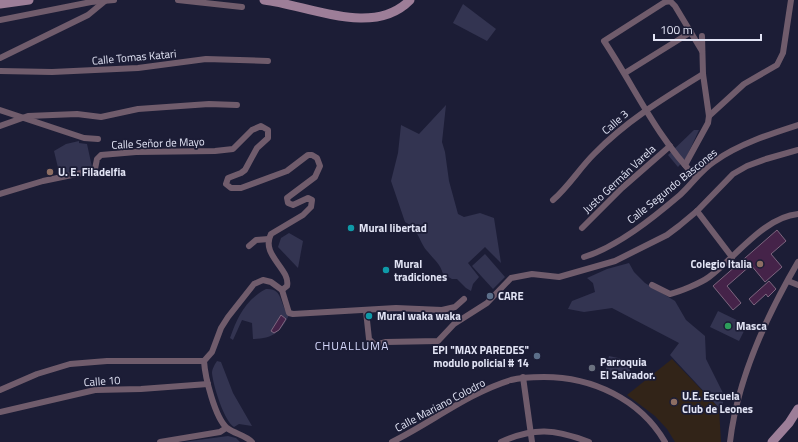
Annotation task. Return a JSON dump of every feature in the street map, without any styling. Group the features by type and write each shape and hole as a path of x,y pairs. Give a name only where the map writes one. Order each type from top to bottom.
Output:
{"street":[{"path":"0,4 29,0"},
{"path":"0,20 114,0"},
{"path":"178,0 242,7"},
{"path":"264,0 340,16 358,18 372,18 385,15 396,11 410,0"},
{"path":"709,116 744,84 777,65 783,53 792,0"},
{"path":"0,58 88,15 106,1"},
{"path":"696,177 670,146 645,110 625,73 604,41 667,1 674,4 702,51"},
{"path":"625,73 691,32"},
{"path":"685,165 708,123 709,116 703,74 702,36"},
{"name":"Calle Tomas Katari","path":"0,71 52,72 138,68 206,59 268,61"},
{"name":"Calle 3","path":"553,200 566,188 594,154 645,110 703,74"},
{"path":"0,126 21,117 77,114 101,117 138,109 209,104 236,105"},
{"path":"0,110 84,138 98,139"},
{"name":"Calle Segundo Bascones","path":"584,257 597,253 634,230 680,194 714,161 765,136 798,125"},
{"name":"Calle Señor de Mayo","path":"0,194 43,181 91,171 95,169 97,159 101,155 233,149 257,127 264,126 268,130 268,138 253,154 245,170 241,174 228,178 226,184 231,188 241,188 287,171 308,155 315,156 320,161 319,171 315,177 287,198 288,203 293,205 308,198 312,200 311,207 303,215 271,234 269,239"},
{"name":"Justo Germán Varela","path":"582,228 622,188 670,146"},
{"path":"366,310 369,339 374,345 386,342 438,341 454,324 487,304 511,278 532,274 559,277 615,261 667,235 697,211 720,186 740,170 766,159 798,150"},
{"path":"697,211 732,257"},
{"path":"652,285 670,294 708,278 767,226 790,215 798,214"},
{"path":"249,246 256,240 269,239 270,250 287,281 286,288 282,290"},
{"path":"730,442 732,419 748,371 766,324 798,262"},
{"path":"252,442 226,428 217,411 208,384 204,361 215,347 221,328 228,317 254,284 259,281 267,280 282,290 289,313 411,308 450,309 464,299"},
{"path":"788,281 798,285"},
{"path":"0,390 37,374 70,364 107,361 204,361"},
{"path":"523,378 532,442"},
{"name":"Calle Mariano Colodro","path":"392,442 467,400 494,387 523,378 569,378 604,388 635,407 649,421 665,442"},
{"name":"Calle 10","path":"0,412 95,390 141,389 208,384"},
{"path":"772,442 789,423 798,409"},
{"path":"160,442 220,432 226,428"},
{"path":"501,442 531,431 553,431 589,442"},
{"path":"562,442 564,434"}],"shaded area":[{"path":"463,4 496,29 487,41 453,23"},
{"path":"446,105 442,142 449,181 458,214 464,217 480,213 494,218 501,263 485,247 468,263 479,277 473,284 471,291 457,279 452,279 443,274 439,264 425,248 414,229 405,222 391,181 398,153 401,125 419,134"},
{"path":"694,130 699,130 686,158 678,167 668,155"},
{"path":"79,141 79,143 87,144 92,167 60,176 54,151 66,144"},
{"path":"289,233 303,241 298,268 278,247 281,238"},
{"path":"485,254 505,277 493,289 472,266"},
{"path":"629,263 634,272 645,283 675,301 686,320 705,336 706,359 723,393 723,412 670,355 679,343 612,308 584,312 568,309 572,301 595,292 593,283 587,278 607,269"},
{"path":"266,289 272,289 279,294 289,315 283,326 271,336 253,339 252,323 242,320 233,340 230,338 239,317 247,304 252,298"},
{"name":"Masca","path":"718,311 747,325 739,341 710,327"},
{"path":"609,356 632,361 629,377 605,373"},
{"name":"U.E. Escuela Club de Leones","path":"672,359 719,408 721,442 675,442 667,429 655,416 627,395"},
{"path":"217,361 221,362 233,393 252,426 239,424 234,427 226,418 217,394 212,373"},
{"path":"228,436 236,438 240,442 183,442"}],"building":[{"path":"777,230 786,241 771,254 782,267 765,282 751,265 727,286 741,303 733,310 713,286"},
{"path":"769,281 776,289 768,297 766,294 754,305 749,299"},
{"path":"281,315 286,319 279,330 274,333 271,331"}],"place":[{"name":"U. E. Filadelfia","path":"50,172"},
{"name":"Mural libertad","path":"351,228"},
{"name":"Colegio Italia","path":"760,264"},
{"name":"Mural tradiciones","path":"386,270"},
{"name":"CARE","path":"490,296"},
{"name":"Mural waka waka","path":"369,316"},
{"name":"Masca","path":"728,326"},
{"name":"EPI \"MAX PAREDES\" modulo policial # 14","path":"537,356"},
{"name":"Parroquia El Salvador.","path":"592,368"},
{"name":"U.E. Escuela Club de Leones","path":"674,402"}],"district":[{"name":"CHUALLUMA","path":"352,345"}]}
